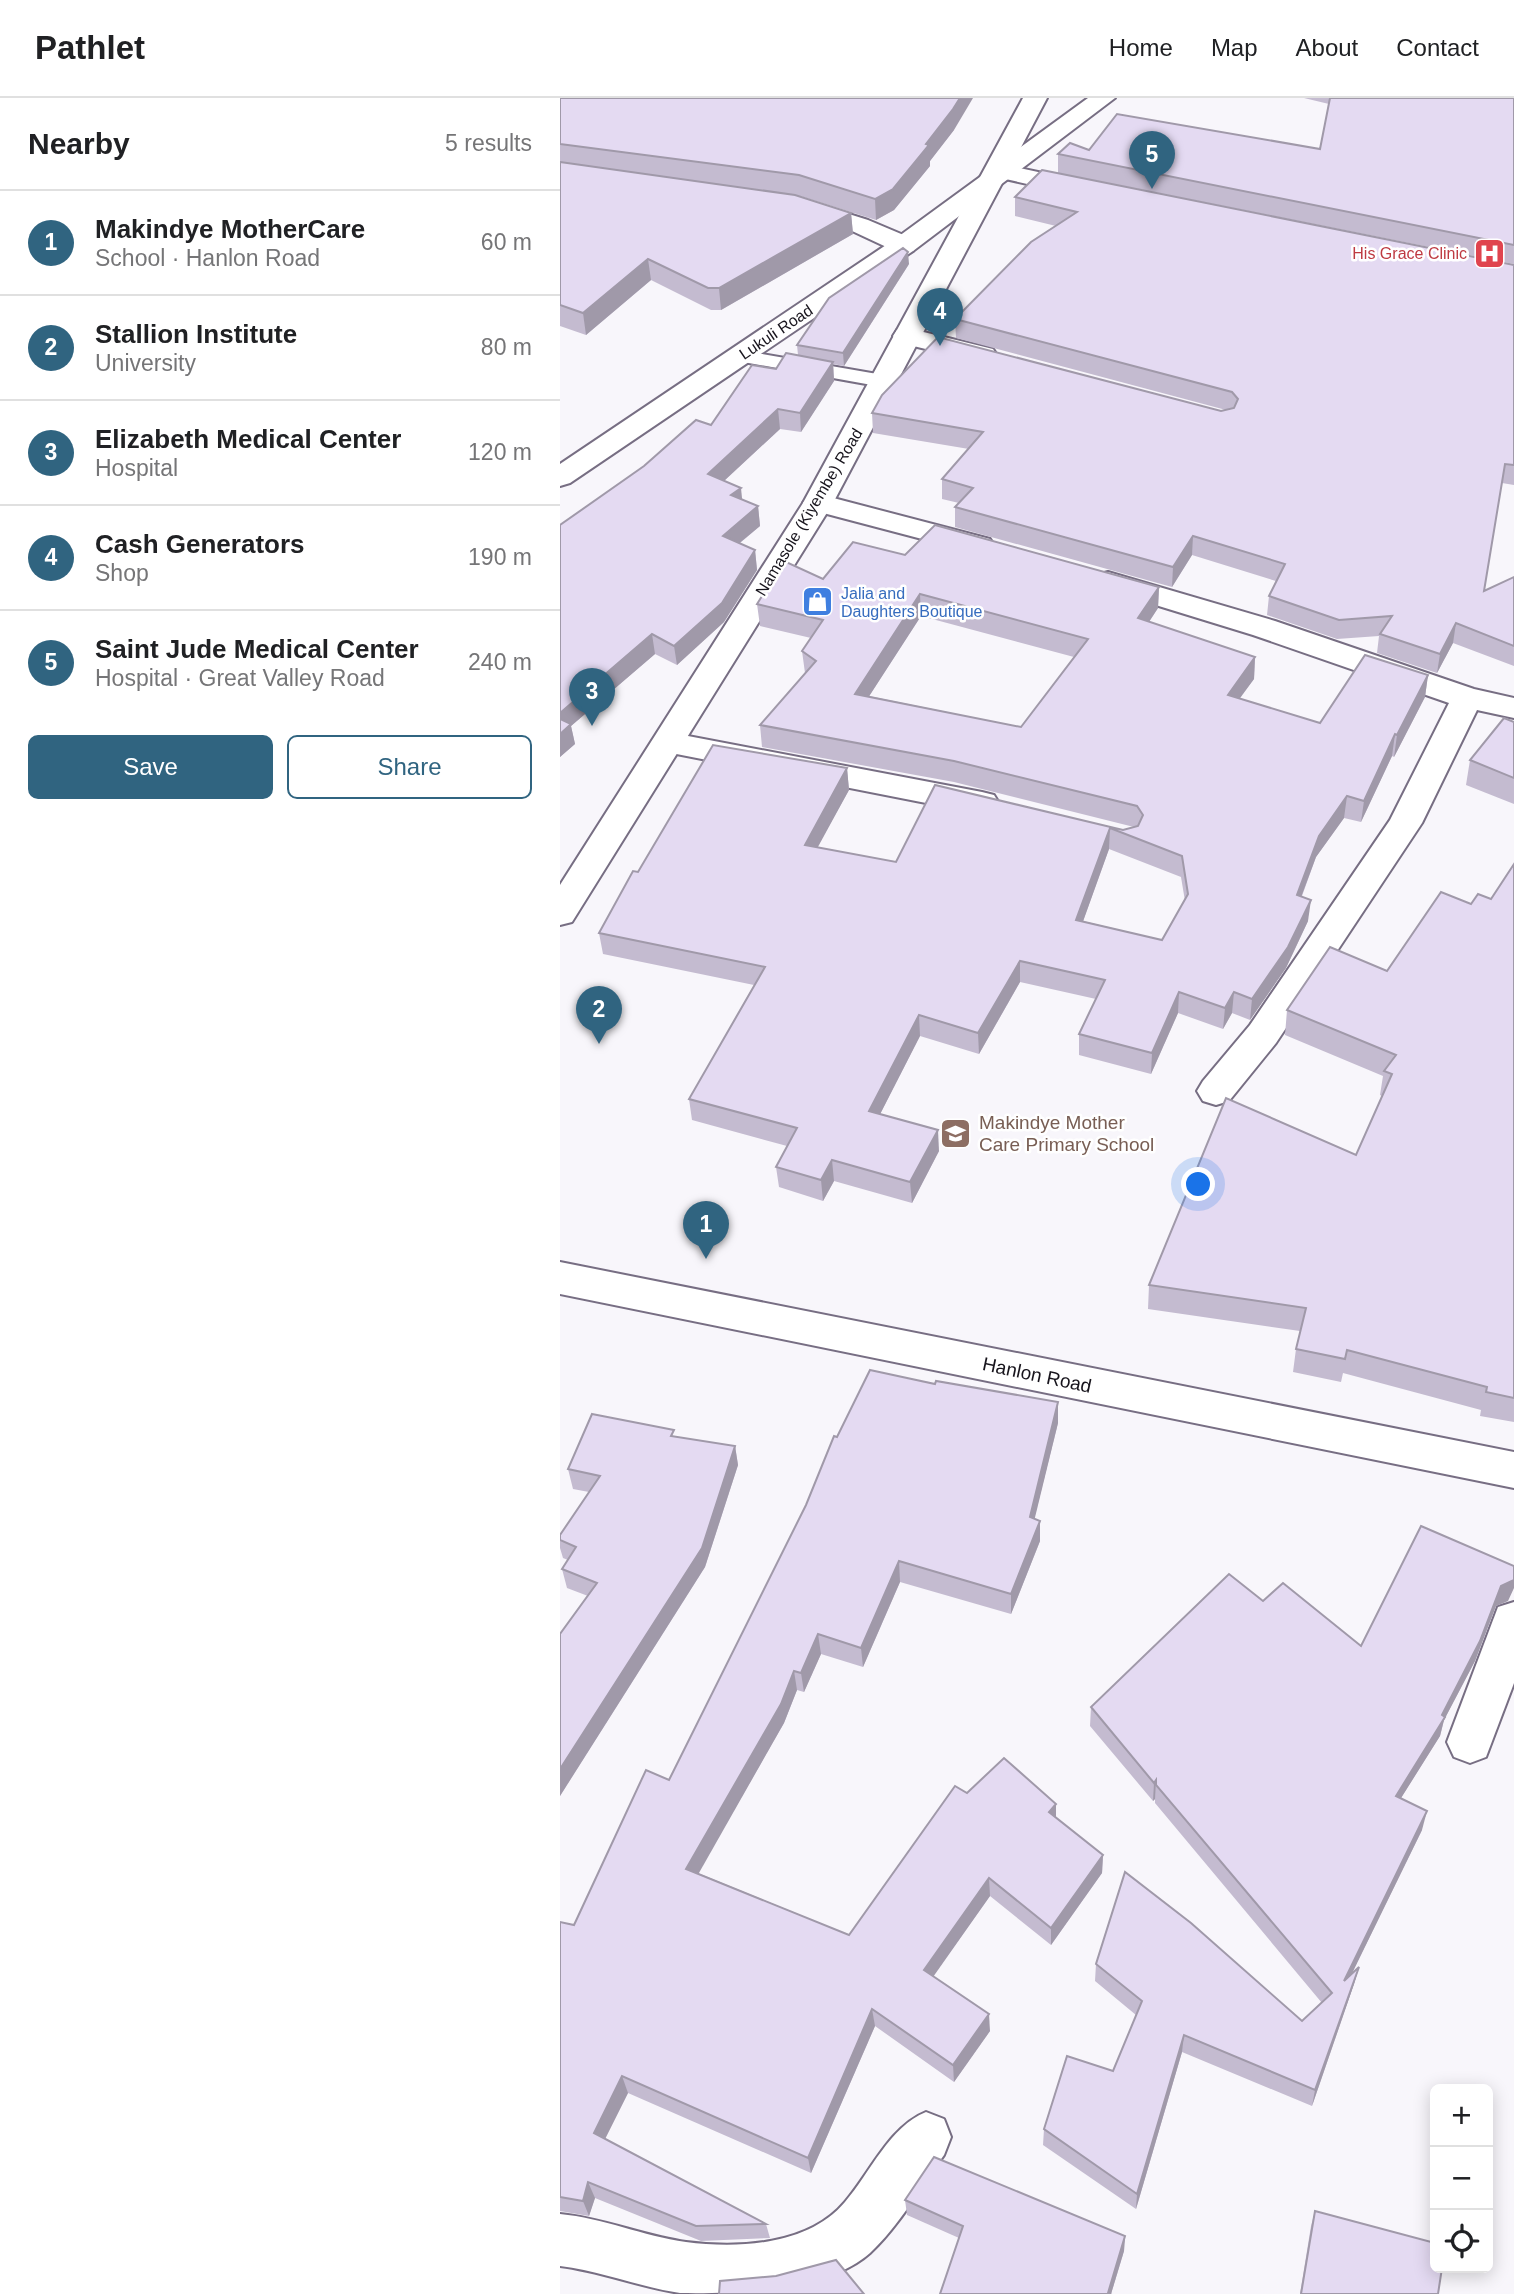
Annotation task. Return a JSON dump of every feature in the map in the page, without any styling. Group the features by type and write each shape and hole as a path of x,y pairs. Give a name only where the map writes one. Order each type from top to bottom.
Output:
{"street":[{"name":"Namasole (Kiyembe) Road","path":"560,913 818,503 1035,98"},
{"name":"Lukuli Road","path":"560,477 904,245 1102,98"},
{"path":"995,177 1109,194"},
{"path":"773,203 800,206 859,225 904,245"},
{"path":"907,337 1006,361"},
{"path":"818,503 1002,551"},
{"path":"1081,573 1264,628 1466,698 1514,708"},
{"path":"1216,1091 1263,1034 1405,823 1466,698"},
{"path":"667,743 882,781 1013,809"},
{"name":"Hanlon Road","path":"560,1278 1514,1470"},
{"path":"1470,1742 1514,1620"},
{"path":"560,2240 595,2243 686,2268 751,2269 819,2256 850,2236 926,2137"}],"lane":[{"path":"739,356 883,381"}],"building":[{"path":"560,98 960,98 926,144 929,145 893,189 875,199 799,175 560,144"},
{"path":"1330,98 1514,98 1514,245 1058,154 1070,143 1089,150 1117,114 1320,149"},
{"path":"560,162 795,195 851,213 719,288 708,288 648,259 583,313 560,305"},
{"path":"1042,170 1514,265 1514,465 1505,464 1484,591 1514,577 1514,646 1456,623 1440,654 1380,634 1392,616 1339,620 1269,596 1285,564 1193,536 1173,567 955,507 973,488 942,479 983,432 872,413 882,395 938,337 1221,411 1234,408 1238,399 1232,392 955,319 1031,242 1077,212 1015,197"},
{"path":"903,248 908,252 843,353 797,345 829,298"},
{"path":"786,353 833,362 800,413 778,409 708,474 741,488 731,495 758,506 723,536 755,550 722,603 674,646 652,634 560,713 560,525 644,466 696,420 711,425 752,365 776,369"},
{"path":"935,525 1159,587 1138,618 1255,657 1228,695 1320,723 1365,655 1428,675 1397,735 1395,734 1364,801 1347,796 1319,836 1297,895 1311,900 1288,947 1252,999 1234,992 1225,1008 1179,992 1152,1053 1079,1034 1105,980 1020,961 978,1033 919,1015 869,1111 938,1130 910,1182 832,1160 821,1180 776,1167 797,1128 689,1099 765,967 599,933 633,871 638,872 713,745 847,768 805,845 896,862 935,785 1123,830 1138,826 1143,815 1137,806 954,761 760,725 816,661 802,651 823,620 757,604 784,561 823,579 853,542 905,555","holes":["920,594 1088,639 1021,727 855,694","1110,828 1182,856 1188,894 1162,940 1076,920"]},
{"path":"1504,718 1514,722 1514,778 1470,760"},
{"path":"560,719 571,724 560,734"},
{"path":"1514,864 1514,1398 1486,1392 1487,1387 1347,1350 1345,1359 1296,1349 1306,1308 1149,1285 1226,1098 1356,1155 1392,1074 1384,1071 1396,1055 1287,1010 1330,947 1387,971 1441,892 1471,904 1478,894 1491,899"},
{"path":"870,1370 935,1384 936,1381 1058,1402 1030,1517 1040,1521 1011,1594 899,1561 861,1648 818,1634 801,1673 794,1671 781,1704 686,1869 849,1935 955,1786 967,1793 1004,1758 1056,1804 1049,1812 1103,1855 1051,1928 989,1878 924,1970 989,2014 953,2065 872,2009 808,2158 622,2076 594,2133 766,2224 696,2226 588,2182 583,2201 560,2197 560,1922 574,1925 646,1770 669,1780 806,1505 834,1436 837,1437"},
{"path":"592,1414 674,1430 671,1436 735,1446 702,1548 560,1769 560,1634 597,1583 562,1569 576,1547 560,1540 560,1535 600,1476 568,1469"},
{"path":"1421,1526 1514,1566 1514,1580 1501,1586 1480,1641 1442,1715 1445,1717 1396,1796 1427,1811 1344,1981 1359,1967 1315,2090 1184,2035 1137,2194 1044,2129 1067,2056 1113,2071 1142,2001 1096,1964 1125,1872 1191,1923 1302,2021 1332,1993 1156,1785 1156,1780 1154,1783 1091,1707 1229,1574 1263,1601 1283,1583 1361,1646"},
{"path":"934,2157 1125,2236 1108,2293 1111,2294 940,2294 963,2226 905,2200"},
{"path":"1315,2211 1430,2242 1430,2273 1441,2273 1438,2294 1301,2294"},
{"path":"836,2260 864,2294 719,2294 720,2281 776,2276"}],"place":[{"name":"Saint Jude Medical Center","path":"1152,189"},
{"name":"His Grace Clinic","path":"1490,253"},
{"name":"Cash Generators","path":"940,346"},
{"name":"Jalia and Daughters Boutique","path":"818,602"},
{"name":"Elizabeth Medical Center","path":"592,726"},
{"name":"Stallion Institute","path":"599,1044"},
{"name":"Makindye Mother Care Primary School","path":"956,1133"},
{"name":"Makindye MotherCare","path":"706,1259"}]}
